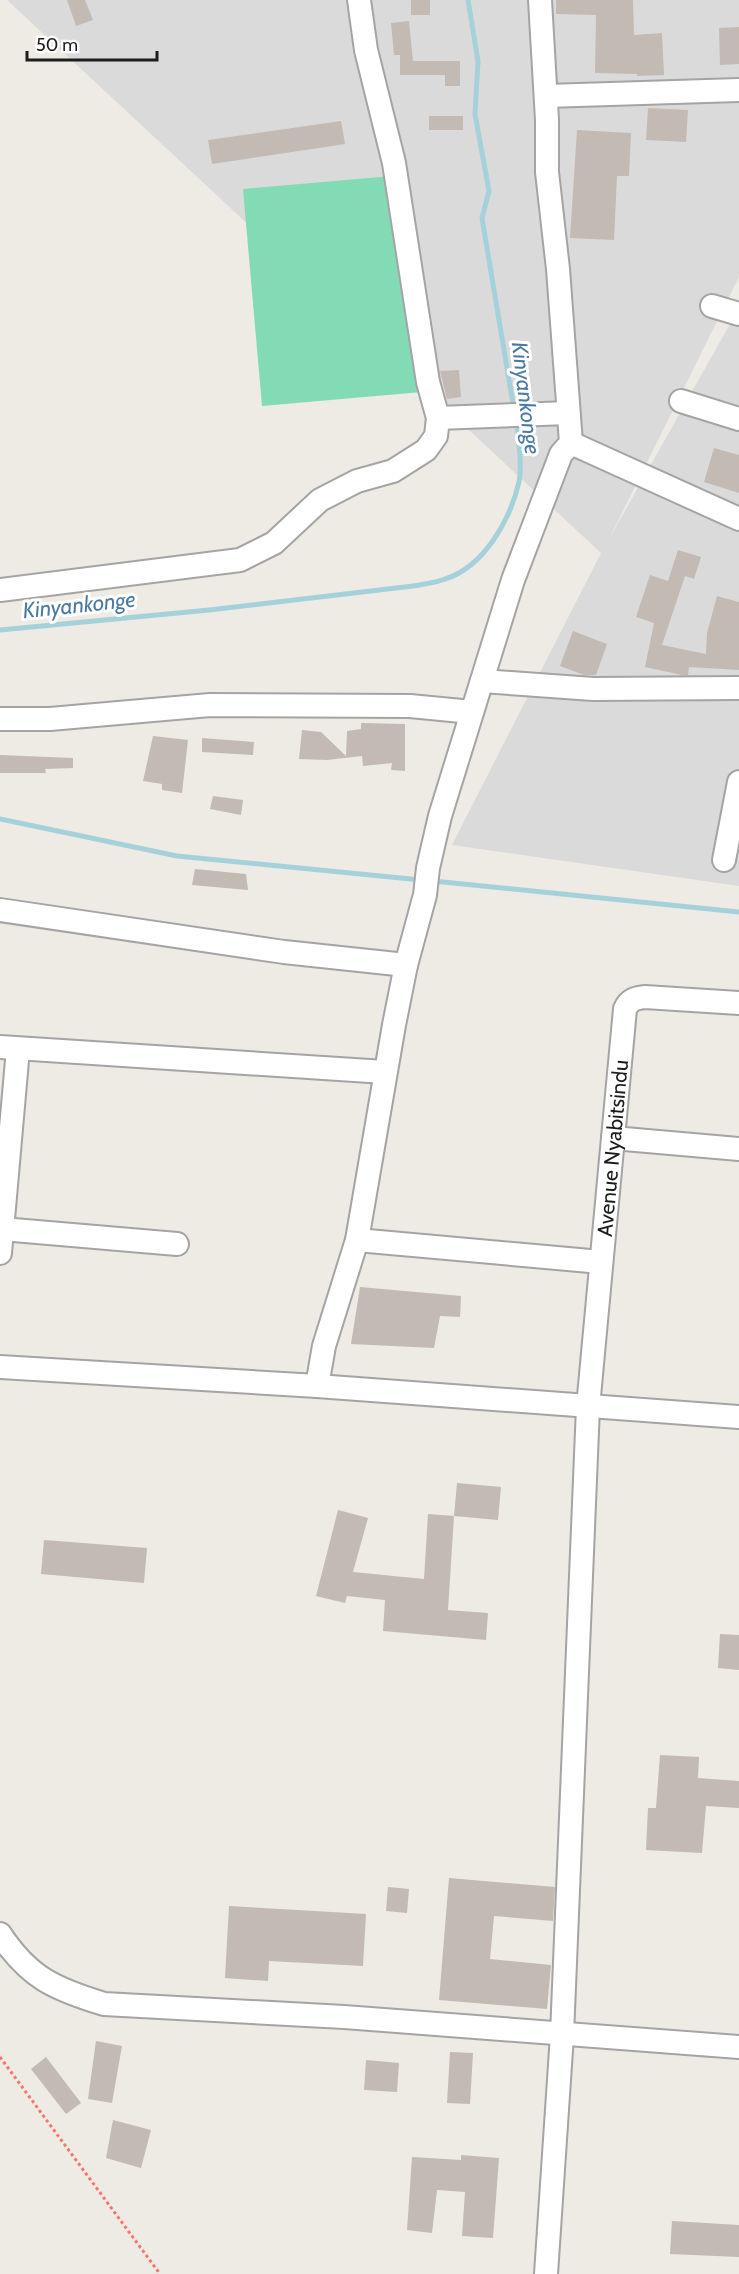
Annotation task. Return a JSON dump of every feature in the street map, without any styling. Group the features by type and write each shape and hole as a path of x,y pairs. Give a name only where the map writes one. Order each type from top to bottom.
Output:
{"street":[{"path":"0,590 240,560 274,543 320,500 357,481 393,471 426,450 436,436 438,418 427,373 394,164 366,50 359,0"},
{"path":"316,1386 324,1346 357,1240 385,1072 406,965 425,895 428,868 440,816 516,571 561,454 571,443 563,327 547,172 546,96 540,0"},
{"path":"546,96 739,90"},
{"path":"712,306 739,314"},
{"path":"681,401 739,419"},
{"path":"438,418 568,413"},
{"path":"571,443 739,519"},
{"path":"482,681 593,689 739,688"},
{"path":"0,719 50,719 210,705 410,706 472,712"},
{"path":"724,860 739,782"},
{"path":"0,910 284,952 406,965"},
{"name":"Avenue Nyabitsindu","path":"546,2274 562,2035 588,1407 625,1009 628,1003 635,998 645,997 739,1003"},
{"path":"0,1253 9,1048 385,1072"},
{"path":"613,1138 739,1149"},
{"path":"2,1228 177,1244"},
{"path":"357,1240 601,1262"},
{"path":"0,1367 316,1386 739,1417"},
{"path":"0,1934 7,1961 68,1993 104,2004 344,2017 739,2047"}],"path":[{"path":"0,2057 160,2274"}],"shaded area":[{"path":"7,0 739,0 739,277 609,539 739,308 739,886 452,845 601,553"}],"green space":[{"path":"403,175 422,392 262,406 243,189"}],"building":[{"path":"67,0 85,0 93,20 76,26"},
{"path":"411,0 430,0 430,15 411,15"},
{"path":"556,0 633,0 634,35 662,33 664,75 595,73 596,15 556,14"},
{"path":"409,21 413,61 460,61 460,86 445,86 445,75 400,75 400,55 394,55 391,23"},
{"path":"739,27 739,64 720,65 719,28"},
{"path":"648,108 688,110 686,142 646,140"},
{"path":"429,116 463,116 463,130 429,130"},
{"path":"341,121 345,144 212,164 208,140"},
{"path":"577,130 631,133 629,176 617,176 614,240 570,238"},
{"path":"459,370 461,397 447,399 440,371"},
{"path":"714,448 739,455 739,493 704,482"},
{"path":"678,550 701,557 694,579 685,576 662,645 706,654 707,633 717,596 739,602 739,670 689,667 688,675 682,675 645,667 654,623 636,617 650,575 668,581"},
{"path":"573,631 607,644 596,675 584,675 560,666"},
{"path":"361,723 405,724 405,771 391,770 392,763 363,766 362,756 327,760 299,759 302,730 321,732 346,756 347,731 361,729"},
{"path":"153,736 188,740 182,793 162,790 162,784 143,781"},
{"path":"202,738 254,742 253,755 202,752"},
{"path":"0,755 73,758 73,768 45,769 46,773 0,773"},
{"path":"213,796 243,800 241,815 210,809"},
{"path":"195,869 246,874 248,890 192,885"},
{"path":"360,1287 461,1296 460,1317 440,1316 434,1348 351,1344"},
{"path":"457,1483 501,1487 498,1520 454,1516"},
{"path":"338,1510 368,1518 353,1572 424,1579 428,1514 454,1516 448,1610 488,1613 486,1640 383,1631 385,1600 347,1596 345,1603 316,1596"},
{"path":"44,1540 147,1548 144,1583 41,1574"},
{"path":"720,1634 739,1635 739,1670 718,1668"},
{"path":"660,1755 699,1757 698,1778 739,1781 739,1808 706,1806 702,1853 646,1850 648,1808 656,1808"},
{"path":"449,1878 555,1887 553,1921 494,1916 490,1959 551,1965 547,2009 439,2000"},
{"path":"388,1887 409,1889 407,1913 386,1911"},
{"path":"229,1906 366,1914 363,1966 269,1961 268,1981 225,1978"},
{"path":"96,2041 122,2046 112,2103 88,2099"},
{"path":"450,2052 473,2053 470,2104 447,2103"},
{"path":"46,2057 81,2103 66,2114 31,2069"},
{"path":"366,2060 399,2063 397,2092 364,2090"},
{"path":"113,2120 151,2130 141,2168 106,2158"},
{"path":"461,2155 499,2158 493,2238 462,2236 465,2192 437,2190 432,2233 407,2230 412,2157 461,2160"},
{"path":"672,2221 739,2225 739,2257 670,2254"}],"waterway":[{"name":"Kinyankonge","path":"468,0 478,61 475,114 489,191 482,218 514,410"},
{"name":"Kinyankonge","path":"0,630 209,610 413,586 445,579 459,573 483,553 509,512 520,476 516,422"},
{"path":"0,819 177,856 421,880"},
{"path":"433,881 739,912"}]}
